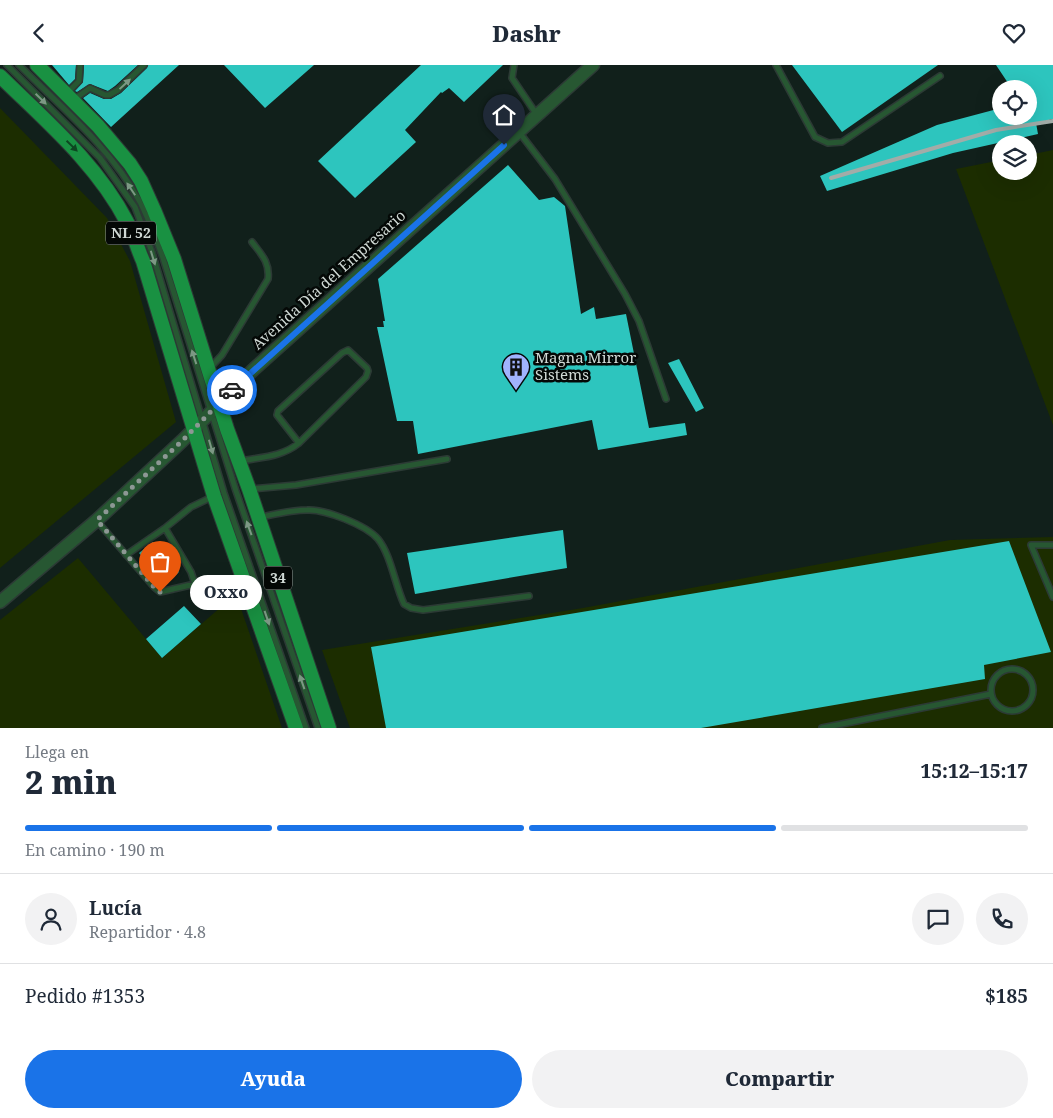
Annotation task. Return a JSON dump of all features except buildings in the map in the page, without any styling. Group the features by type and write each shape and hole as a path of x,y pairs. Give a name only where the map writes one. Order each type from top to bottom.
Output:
{"main road":[{"name":"NL 52","path":"37,65 70,97 115,146 141,181 174,259 208,370 206,416"},
{"name":"NL 52","path":"0,75 79,153 104,184 128,223 206,416"},
{"name":"34","path":"206,416 238,461 329,728"},
{"name":"34","path":"206,416 214,496 296,728"}],"street":[{"name":"Avenida Día del Empresario","path":"0,602 97,520 253,370 593,65"}],"lane":[{"path":"6,65 100,158 135,207 152,252 206,416 236,491 318,728"},
{"path":"18,65 95,140 139,200 151,225 163,258 206,416 224,493 306,728"},
{"path":"70,97 80,81 80,65"},
{"path":"70,97 90,88 105,95 114,93 144,65"},
{"path":"514,65 512,78 537,115"},
{"path":"776,65 815,137 828,143 842,142 940,76"},
{"path":"519,132 555,179 626,294 639,321 666,399"},
{"path":"208,370 222,355 268,279 269,270 266,260 252,242"},
{"path":"238,461 278,455 290,451 368,374 367,368 348,350 342,353 278,411 279,421 298,443"},
{"path":"249,489 296,485 447,459"},
{"path":"126,555 191,507 214,496"},
{"path":"258,518 308,510 327,513 360,526 378,539 404,604 411,608 423,610 529,596"},
{"path":"97,520 160,592 196,583 244,581"},
{"path":"165,528 179,554 192,572 196,583"},
{"path":"1053,545 1031,545 1053,597"},
{"path":"142,573 179,554"},
{"path":"1016,669 1023,671 1032,682 1033,696 1025,707 1018,710 1005,710 994,701 991,695 993,681 1002,671 1016,669"},
{"path":"822,728 991,695"}],"green space":[{"path":"0,108 107,218 130,261 176,422 0,568"},
{"path":"1053,150 1053,425 956,169 992,162 992,180 1037,180 1037,153"},
{"path":"1053,537 1053,728 350,728 322,650 583,608 950,540"},
{"path":"78,558 162,658 236,594 282,728 0,728 0,620"}],"railway":[{"path":"831,178 996,130 1053,121"}],"way so far":[{"path":"160,592 97,520 182,441 232,390"}],"place":[{"name":"Magna Mirror Sistems","path":"516,391"},
{"name":"Oxxo","path":"160,592"}],"route":[{"path":"232,390 504,145"}]}
